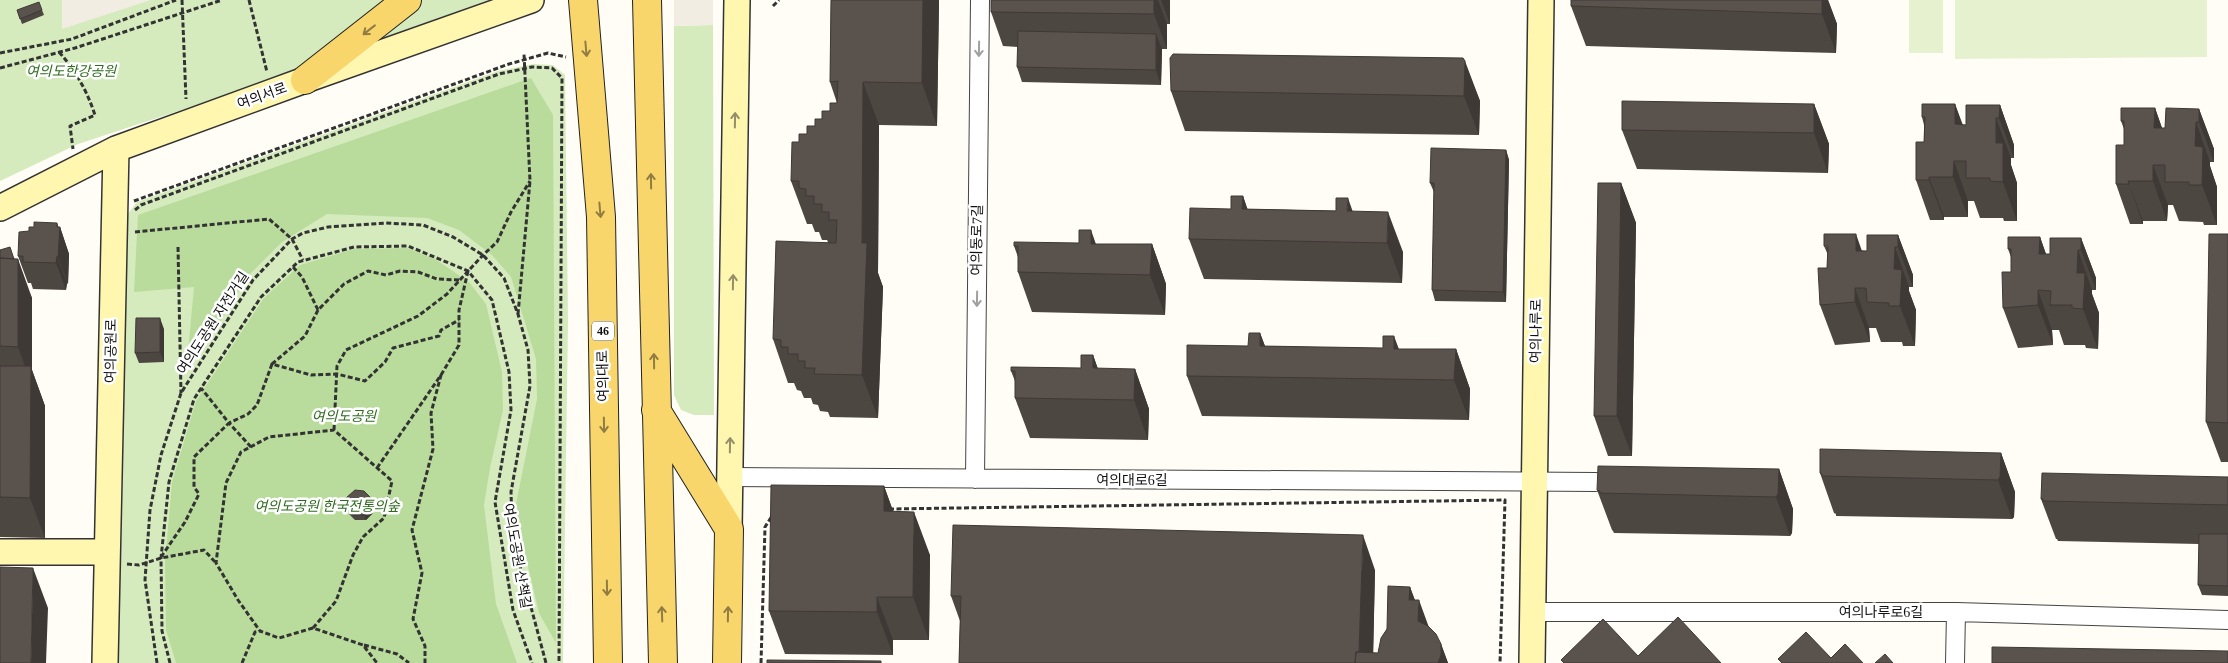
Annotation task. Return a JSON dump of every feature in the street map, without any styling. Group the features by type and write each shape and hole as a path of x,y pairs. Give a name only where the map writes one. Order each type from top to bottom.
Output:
{"main road":[{"path":"305,80 407,0"},
{"name":"여의대로","path":"583,0 601,217 608,663"},
{"path":"647,0 655,409 663,663"},
{"path":"655,409 729,528 727,663"}],"street":[{"name":"여의서로","path":"0,208 116,149 531,0"},
{"path":"729,528 737,0"},
{"name":"여의동로7길","path":"975,479 980,0"},
{"name":"여의나루로","path":"1532,663 1541,0"},
{"name":"여의공원로","path":"105,663 116,149"},
{"name":"여의대로6길","path":"730,477 1596,482"},
{"path":"0,552 107,552"},
{"name":"여의나루로6길","path":"1533,612 1956,612 2228,620"},
{"path":"1955,663 1956,612"}],"path":[{"path":"0,53 72,39 176,0"},
{"path":"182,0 186,99"},
{"path":"0,68 184,14 222,0"},
{"path":"249,0 272,92"},
{"path":"774,6 779,0"},
{"path":"59,52 73,68 84,86 95,116 70,126 73,149"},
{"path":"130,206 136,200 455,82 548,53 587,63"},
{"path":"518,314 530,181 524,54"},
{"path":"130,214 141,205 498,74 532,68 552,68 562,78 560,663"},
{"path":"334,430 337,366 346,350 418,316 446,294 483,254 497,242 511,212 530,181"},
{"path":"114,233 269,219 292,239 303,260"},
{"name":"여의도공원 자전거길","path":"157,663 145,580 150,510 161,455 181,393 253,280 292,239 303,233 328,227 386,223 423,225 453,237 483,254 504,278 518,314 528,350 530,386 511,492 512,524 517,555 546,663"},
{"name":"여의도공원 산책길","path":"170,663 162,631 161,558 169,482 194,399 261,297 298,262 354,247 408,246 468,270 492,300 509,372 511,410 495,502 513,610 532,663"},
{"path":"178,247 181,393"},
{"path":"293,266 302,277 318,310"},
{"path":"377,468 441,375 459,344 459,310 468,270"},
{"path":"161,558 185,522 198,494 194,486 194,457 229,423 248,414 257,404 272,364 305,336 318,310 344,284 368,271 386,275 400,271 418,272 437,279 459,280"},
{"path":"272,364 311,374 337,374 365,381 385,362 393,348 439,336 441,330 459,320"},
{"path":"425,663 426,646 414,619 422,573 412,530 433,449 431,413 441,375"},
{"path":"201,388 251,447"},
{"path":"132,565 204,550 216,563 238,600 260,630 279,638 312,628 336,600 353,555 363,536 384,518 392,481 334,430 270,437 241,452 226,483 216,563"},
{"path":"884,509 1506,500 1500,663"},
{"path":"761,663 765,528 768,520 774,514"},
{"path":"312,628 397,654 409,663"},
{"path":"242,663 254,632 260,630"},
{"path":"363,645 377,663"}],"green space":[{"name":"여의도한강공원","path":"0,0 516,0 78,144 0,181"},
{"path":"1909,0 1943,0 1943,53 1909,53"},
{"path":"1955,0 2207,0 2207,57 1955,59"},
{"path":"713,25 714,415 694,415 681,410 674,395 674,26"},
{"name":"여의도공원","path":"533,64 553,65 565,75 568,321 563,663 116,663 127,215 137,202 498,71"},
{"path":"531,78 553,115 556,643 539,613 522,541 516,504 537,399 536,359 511,277 492,255 459,230 427,218 327,214 282,242 249,275 201,353 188,352 194,287 134,292 138,215"},
{"name":"여의도공원 한국전통의숲","path":"407,248 435,259 469,282 486,304 502,372 503,410 484,505 496,604 517,663 176,663 166,630 165,562 172,482 196,401 263,299 300,265 354,249"}],"shaded area":[{"path":"62,0 151,0 62,29"},
{"path":"674,0 713,0 713,25 674,26"}],"building":[{"path":"831,0 923,0 922,83 863,82 862,243 867,243 862,375 814,374 815,368 805,368 805,361 798,361 798,354 788,354 788,347 781,347 781,340 773,339 776,241 836,243 837,220 829,220 829,212 822,212 822,204 814,204 814,196 806,196 806,189 799,188 799,181 791,181 792,142 799,142 799,134 807,134 807,126 815,126 815,119 822,119 822,111 830,111 830,103 837,103 838,81 830,82"},
{"path":"991,0 1154,0 1154,14 991,12"},
{"path":"1571,0 1822,0 1822,14 1571,6"},
{"path":"39,2 42,10 20,19 17,10"},
{"path":"1018,31 1156,34 1156,70 1017,67"},
{"path":"1173,54 1463,58 1465,61 1464,96 1171,91 1170,58"},
{"path":"1622,101 1814,104 1814,133 1622,130"},
{"path":"1922,104 1955,104 1955,124 1966,125 1966,105 2000,105 1999,118 1996,118 1996,143 2003,143 2003,182 1990,181 1990,178 1966,178 1966,161 1954,161 1953,177 1929,177 1929,180 1916,180 1916,142 1924,142 1925,117 1922,117"},
{"path":"2121,108 2155,108 2154,128 2165,128 2166,108 2199,109 2199,122 2196,122 2195,146 2203,147 2202,185 2189,185 2189,182 2165,182 2165,165 2153,165 2153,181 2128,181 2129,184 2116,184 2116,145 2124,145 2124,121 2121,121"},
{"path":"1431,148 1506,150 1503,292 1432,290 1434,183 1430,183"},
{"path":"1598,183 1621,183 1617,416 1594,416"},
{"path":"1231,196 1243,196 1242,209 1336,211 1336,198 1348,198 1347,211 1388,212 1387,243 1189,239 1190,208 1231,209"},
{"path":"34,222 57,223 57,227 60,227 56,263 23,262 23,256 18,256 19,232 29,231 29,227 34,227"},
{"path":"1079,230 1091,230 1091,244 1152,244 1150,275 1018,272 1018,246 1014,246 1014,242 1079,243"},
{"path":"1824,234 1856,234 1856,251 1867,251 1867,235 1898,235 1898,247 1895,247 1894,269 1902,270 1900,306 1889,306 1889,303 1867,302 1866,288 1855,288 1855,302 1820,305 1818,268 1827,268 1828,246 1824,246"},
{"path":"2209,234 2228,234 2228,423 2206,422"},
{"path":"2008,237 2040,237 2039,254 2050,254 2050,238 2081,238 2081,250 2078,250 2077,273 2085,273 2083,309 2072,308 2072,305 2050,305 2051,291 2038,290 2038,305 2003,308 2002,272 2011,272 2011,249 2008,249"},
{"path":"10,247 14,259 0,258 0,250"},
{"path":"0,258 18,259 18,347 0,346"},
{"path":"136,318 160,318 160,352 135,353"},
{"path":"1249,333 1260,333 1260,346 1383,348 1383,336 1394,336 1394,349 1456,349 1454,380 1187,376 1187,345 1248,346"},
{"path":"1081,355 1093,355 1093,368 1135,369 1134,400 1015,398 1015,371 1011,371 1011,367 1081,368"},
{"path":"0,366 31,366 30,498 0,497"},
{"path":"1820,449 2001,453 2000,477 1998,480 1822,476 1820,473"},
{"path":"1598,466 1779,469 1778,494 1776,497 1600,493 1597,490"},
{"path":"2042,473 2228,477 2228,505 2043,501 2041,499"},
{"path":"771,485 884,486 884,511 914,512 913,597 877,597 877,612 769,611"},
{"path":"355,490 364,491 371,498 371,508 364,515 353,515 347,509 346,498"},
{"path":"953,525 1363,535 1359,652 1356,652 1355,663 959,663 961,596 951,596"},
{"path":"2199,534 2228,534 2228,586 2198,585"},
{"path":"0,567 33,568 31,663 0,663"},
{"path":"1388,586 1410,587 1409,600 1419,600 1418,621 1428,626 1436,634 1441,644 1441,655 1438,663 1355,663 1356,652 1378,653 1381,638 1387,629"},
{"path":"1678,617 1721,663 1564,663 1561,660 1603,619 1638,656"},
{"path":"1806,632 1831,658 1845,644 1863,663 1782,663 1778,659"},
{"path":"1992,647 2228,651 2228,663 1992,663"},
{"path":"1885,654 1893,663 1875,663"},
{"path":"767,660 881,661 881,663 767,663"}]}
